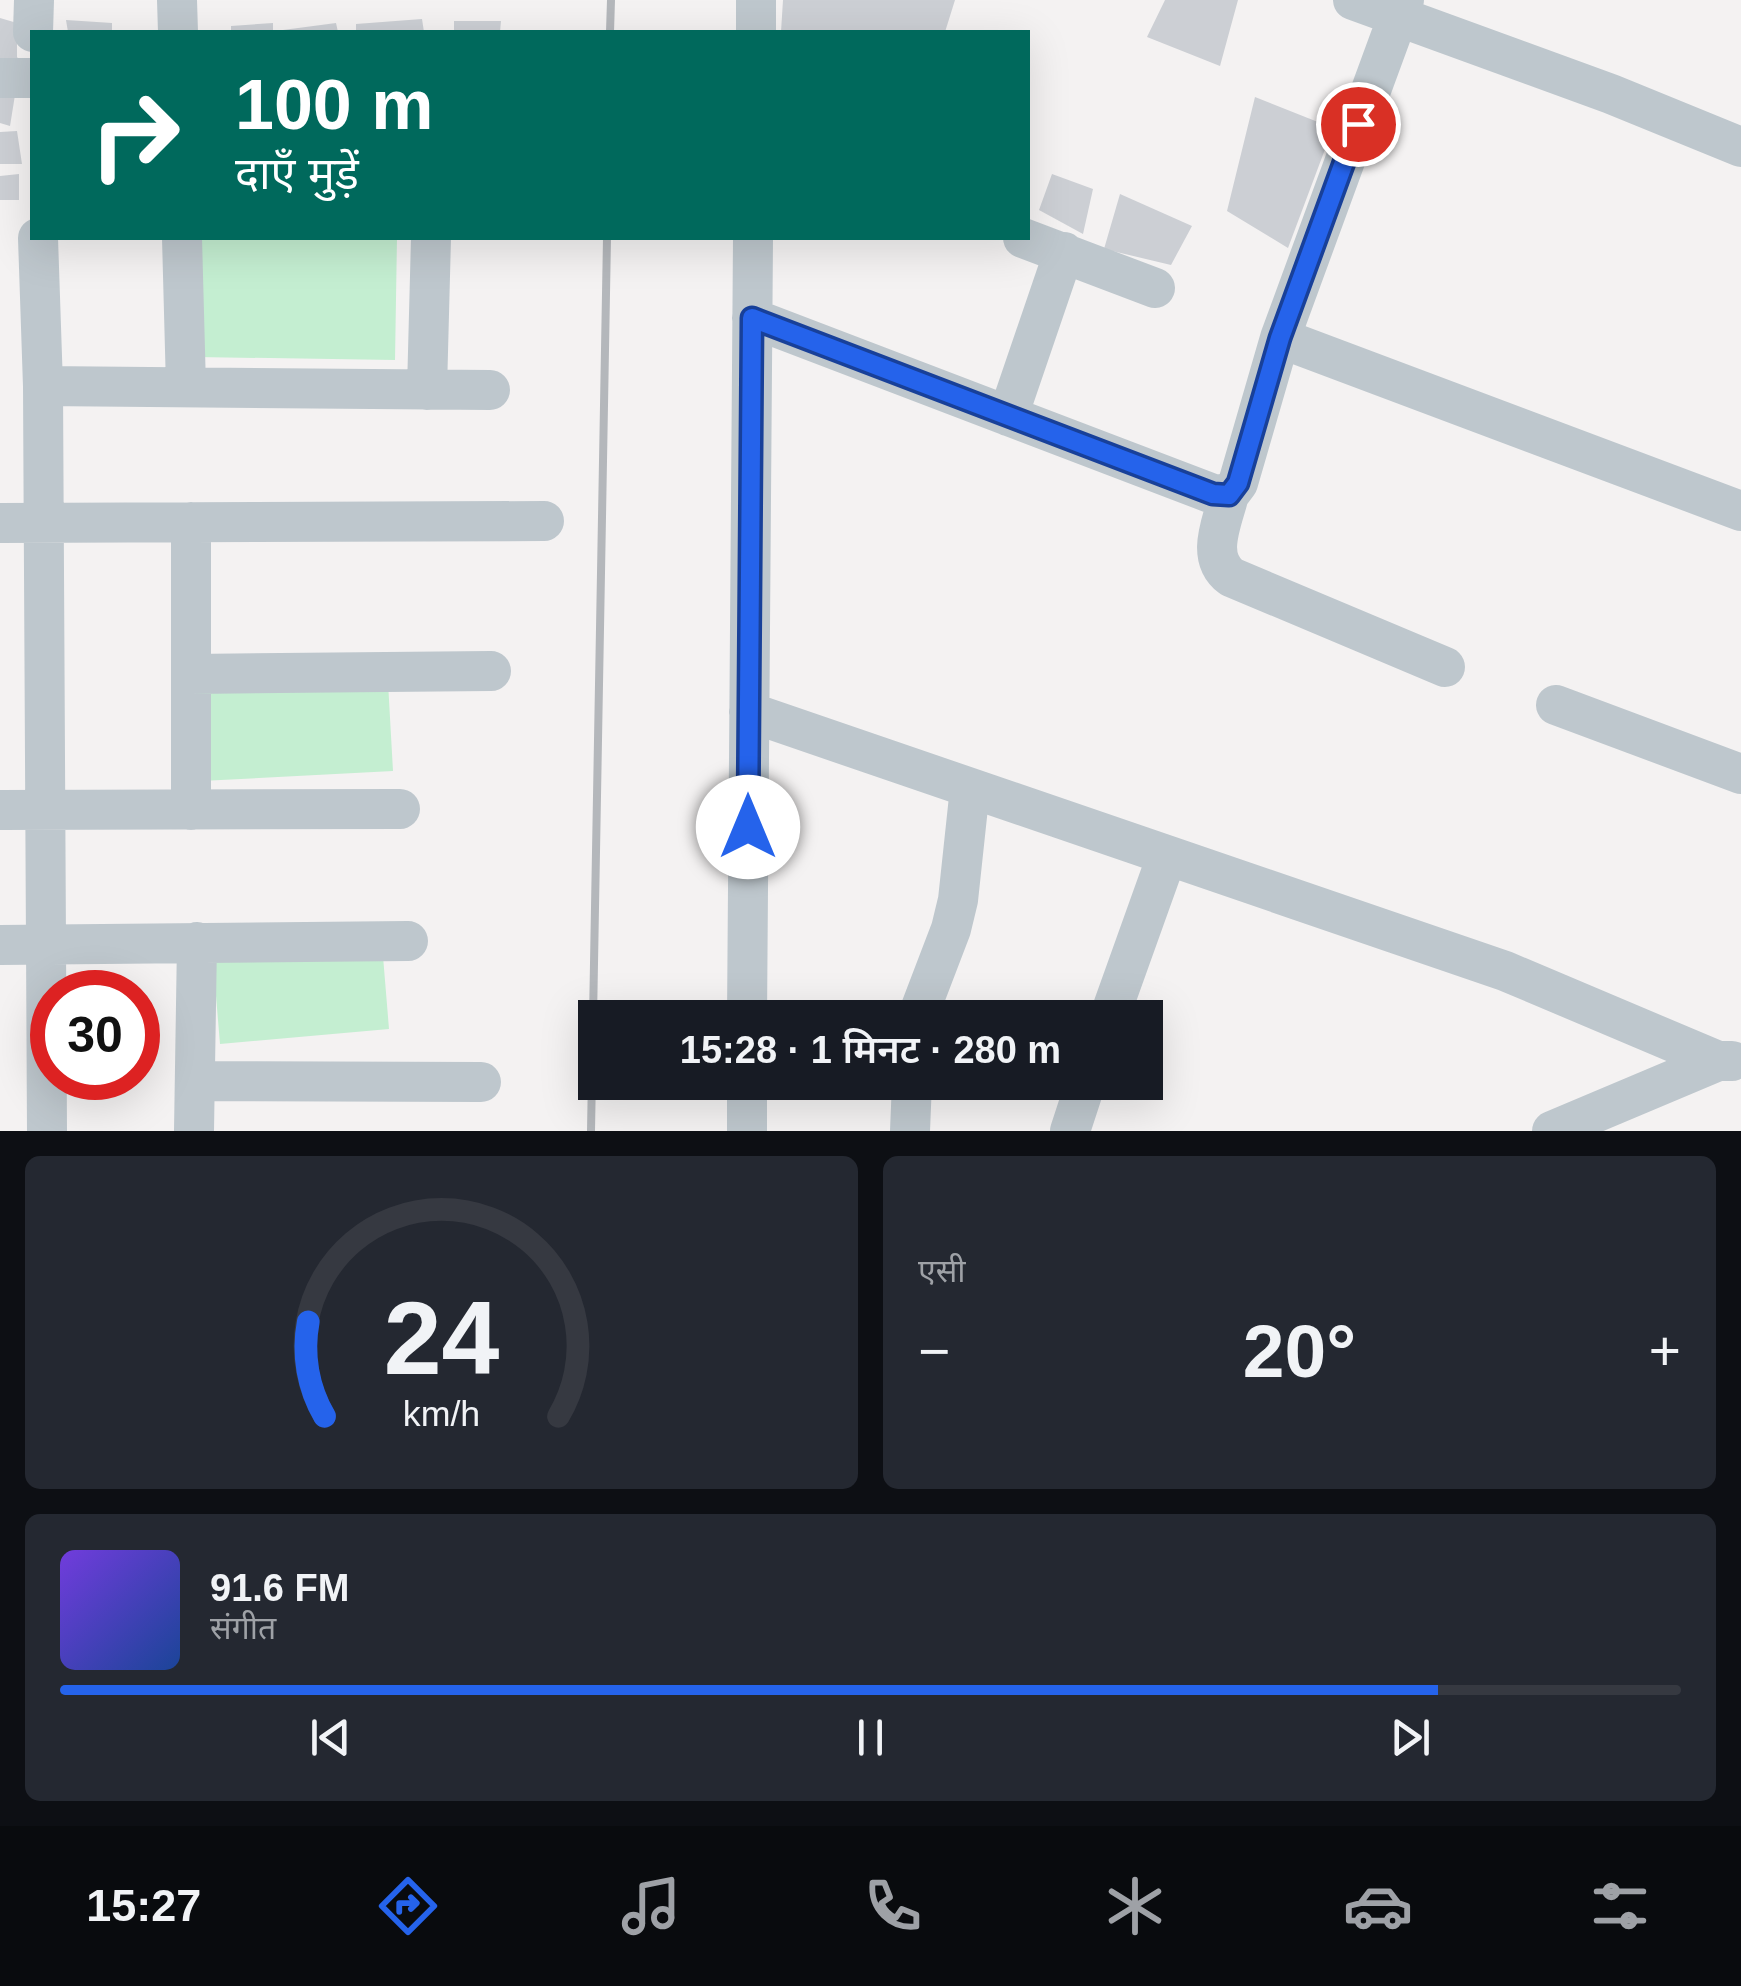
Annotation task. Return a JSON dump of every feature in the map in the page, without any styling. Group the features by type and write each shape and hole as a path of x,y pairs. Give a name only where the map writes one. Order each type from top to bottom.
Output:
{"street":[{"path":"33,30 34,0"},
{"path":"178,0 178,30"},
{"path":"756,0 756,30"},
{"path":"1352,0 1400,9 1741,147"},
{"path":"1400,9 1280,338 1238,483 1229,495 1216,560 1231,577 1446,667"},
{"path":"0,78 30,80"},
{"path":"38,240 43,386 47,1131"},
{"path":"182,240 186,387"},
{"path":"428,390 431,240"},
{"path":"748,1000 753,240"},
{"path":"1029,240 1155,288"},
{"path":"1008,416 1064,252"},
{"path":"752,318 1213,494 1229,495"},
{"path":"1280,338 1741,511"},
{"path":"43,386 490,390"},
{"path":"0,523 544,521"},
{"path":"192,522 192,810"},
{"path":"192,674 491,671"},
{"path":"1556,706 1741,774"},
{"path":"749,712 1505,971 1730,1061"},
{"path":"924,1000 958,900 970,788"},
{"path":"0,810 400,809"},
{"path":"1115,1000 1167,856"},
{"path":"0,945 408,941"},
{"path":"194,1131 197,942"},
{"path":"1552,1131 1730,1061"},
{"path":"195,1081 481,1082"},
{"path":"747,1100 747,1131"},
{"path":"910,1131 911,1100"},
{"path":"1070,1131 1080,1100"}],"green space":[{"path":"198,240 397,240 395,360 196,357"},
{"path":"388,682 393,771 201,781 196,692"},
{"path":"382,944 389,1029 220,1044 213,960"}],"building":[{"path":"783,0 955,0 946,30 781,30"},
{"path":"1165,0 1238,0 1220,66 1147,37"},
{"path":"0,18 17,23 20,61 0,61"},
{"path":"422,19 424,30 356,30 356,24"},
{"path":"66,20 112,23 112,30 68,30"},
{"path":"454,21 501,21 500,30 454,30"},
{"path":"273,23 273,30 231,30 231,26"},
{"path":"336,23 338,30 283,30"},
{"path":"15,95 10,126 0,123 0,96"},
{"path":"1255,97 1333,128 1288,248 1227,211"},
{"path":"17,131 22,164 0,164 0,132"},
{"path":"19,174 19,200 0,200 0,176"},
{"path":"1052,174 1093,189 1083,234 1039,210"},
{"path":"1120,194 1192,226 1171,265 1104,249"}],"railway":[{"path":"610,30 611,0"},
{"path":"591,1131 607,240"}],"route":[{"path":"748,827 752,318 1213,494 1229,495 1238,483 1280,338 1358,124"}]}
